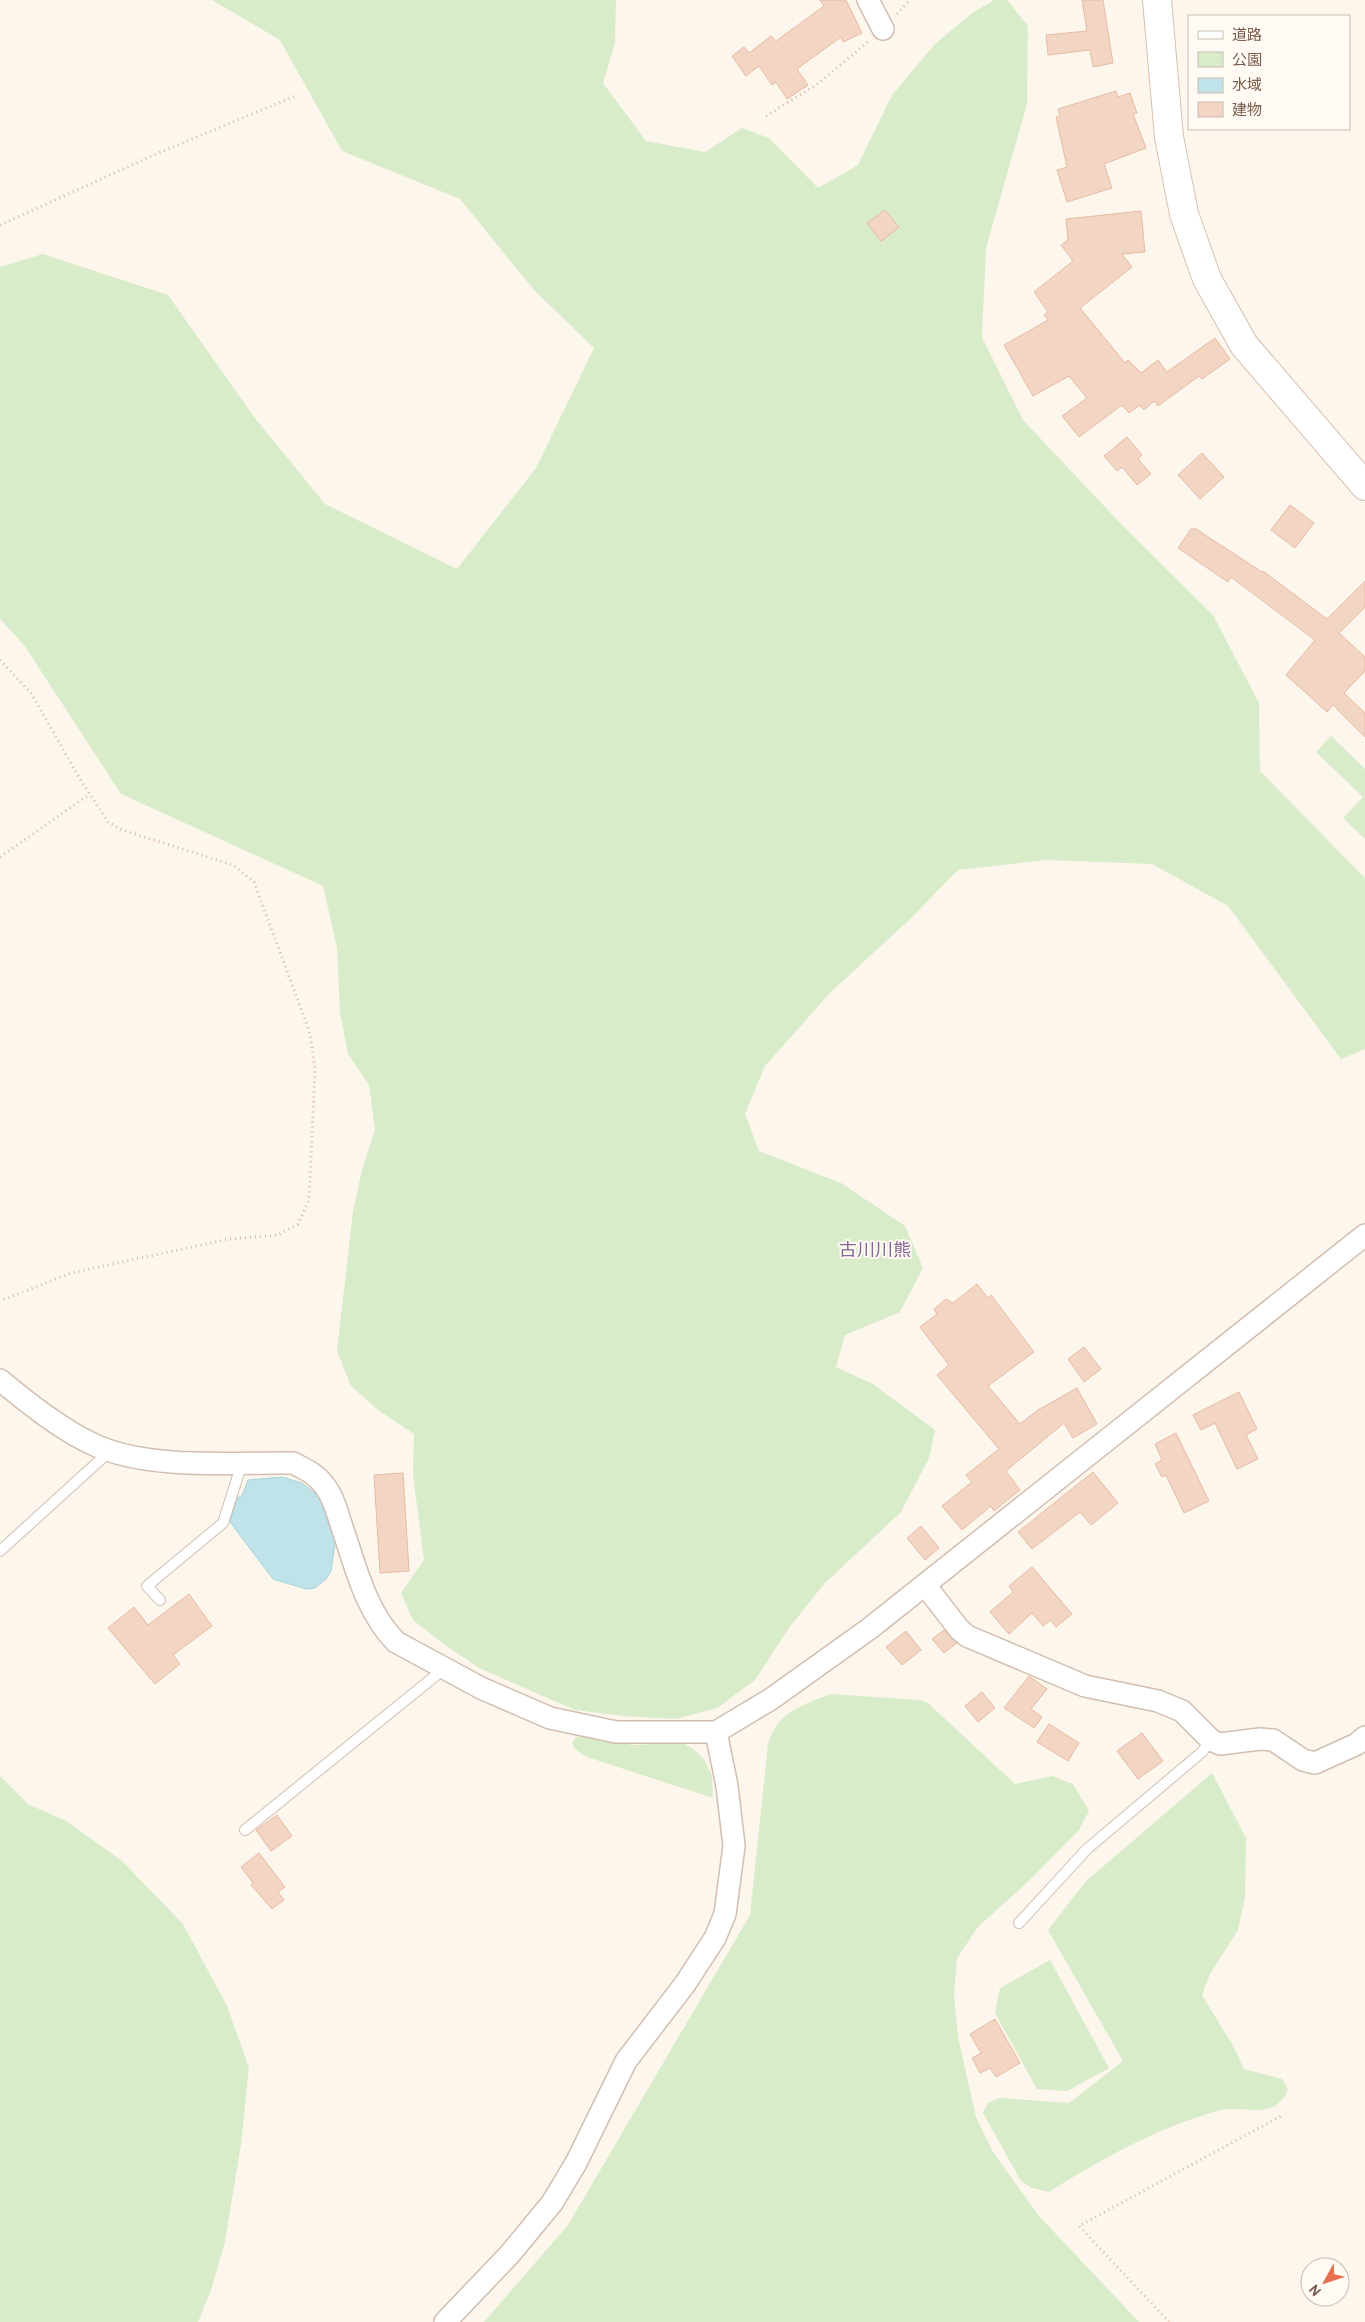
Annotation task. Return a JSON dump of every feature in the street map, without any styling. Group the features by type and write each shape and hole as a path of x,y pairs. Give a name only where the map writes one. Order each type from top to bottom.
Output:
{"street":[{"path":"868,0 882,29"},
{"path":"1157,0 1169,137 1184,214 1207,279 1244,345 1365,486"},
{"path":"0,1380 38,1411 97,1446 171,1462 293,1463 310,1471 325,1486 334,1503 370,1606 378,1621 396,1642 481,1688 550,1718 616,1732 716,1732 780,1693 869,1629 1365,1235"},
{"path":"925,1585 959,1629 967,1636 1084,1686 1158,1701 1182,1711 1211,1740 1220,1744 1260,1739 1273,1740 1303,1760 1315,1763 1357,1744 1365,1736"},
{"path":"444,2322 509,2255 552,2203 576,2163 626,2061 685,1984 715,1938 725,1914 734,1846 727,1786 716,1732"}],"lane":[{"path":"0,1551 111,1450"},
{"path":"160,1600 147,1586 223,1522 242,1463"},
{"path":"245,1830 445,1668"},
{"path":"1019,1922 1087,1849 1202,1752 1211,1740"}],"path":[{"path":"766,116 818,83 882,29 910,0"},
{"path":"0,225 154,155 296,96"},
{"path":"0,660 31,693 108,822 122,830 233,865 254,882 310,1033 315,1070 309,1200 298,1224 278,1235 229,1239 71,1273 0,1301"},
{"path":"0,857 90,794"},
{"path":"1168,2322 1079,2226 1282,2116"}],"green space":[{"path":"212,0 616,0 615,43 603,83 646,141 705,152 742,128 769,138 818,188 858,165 892,95 935,44 972,13 994,0 1007,0 1028,26 1027,104 986,248 982,337 1023,420 1123,526 1213,615 1259,703 1260,771 1365,878 1365,1049 1341,1059 1228,906 1152,864 1046,860 958,870 909,920 831,992 765,1066 745,1114 759,1151 841,1183 905,1226 923,1268 900,1312 845,1335 836,1367 873,1384 935,1430 929,1458 901,1512 824,1584 789,1628 755,1680 717,1708 676,1719 623,1716 575,1710 479,1668 442,1643 413,1620 401,1593 424,1560 413,1474 414,1434 378,1410 351,1386 337,1351 353,1211 362,1170 375,1129 369,1085 348,1054 340,1012 337,948 323,886 121,794 24,645 0,619 0,267 43,254 168,295 254,417 325,504 457,569 536,468 594,348 534,290 460,199 342,151 280,40"},
{"path":"1331,736 1365,769 1365,839 1343,818 1363,797 1316,752"},
{"path":"830,1694 920,1700 928,1703 1015,1784 1052,1776 1073,1784 1089,1811 1079,1830 1030,1880 978,1927 957,1958 954,1996 958,2037 976,2117 993,2152 1039,2216 1139,2322 484,2322 568,2225 750,1915 768,1744 772,1733 784,1717 800,1706"},
{"path":"583,1736 633,1745 683,1743 696,1751 705,1761 712,1775 713,1798 587,1757 576,1750 572,1743 576,1737"},
{"path":"1212,1773 1246,1838 1245,1898 1238,1930 1210,1974 1202,1995 1232,2044 1244,2069 1282,2079 1288,2090 1282,2100 1275,2106 1257,2110 1227,2109 1194,2118 1130,2146 1049,2192 1032,2188 1021,2181 983,2113 988,2103 999,2098 1069,2103 1123,2061 1048,1930 1085,1882"},
{"path":"0,1776 28,1804 66,1821 122,1861 183,1924 227,2006 249,2068 241,2144 225,2242 211,2290 198,2322 0,2322"},
{"path":"1050,1960 1109,2068 1067,2091 1037,2089 995,2013 1000,1988"}],"water":[{"path":"282,1477 302,1483 320,1497 335,1543 331,1571 326,1579 315,1588 306,1589 273,1579 230,1522 237,1498 242,1496 248,1480"}],"building":[{"path":"820,0 846,0 862,33 843,42 841,37 797,69 808,85 787,99 776,82 772,85 759,66 746,76 732,56 744,47 749,53 771,36 776,41 824,6"},
{"path":"1082,0 1103,0 1113,63 1093,67 1090,50 1048,55 1046,35 1087,31"},
{"path":"1116,91 1118,97 1130,93 1137,113 1133,114 1146,148 1104,164 1112,188 1067,202 1057,170 1067,167 1056,117 1060,116 1058,109"},
{"path":"885,210 899,227 881,241 867,223"},
{"path":"1141,211 1145,252 1122,254 1132,267 1080,308 1125,363 1128,360 1141,373 1158,360 1167,372 1215,338 1230,359 1202,379 1199,376 1158,406 1154,401 1144,410 1140,405 1129,413 1122,405 1079,437 1062,416 1087,398 1069,376 1033,396 1004,345 1048,320 1044,315 1048,312 1034,292 1073,261 1061,245 1068,240 1066,219"},
{"path":"1127,437 1142,455 1138,459 1151,474 1137,485 1122,467 1117,471 1104,456"},
{"path":"1202,453 1224,477 1200,499 1178,475"},
{"path":"1290,505 1314,523 1295,548 1271,530"},
{"path":"1191,529 1196,529 1263,571 1327,619 1365,581 1365,607 1339,633 1365,657 1365,671 1344,693 1365,713 1365,737 1333,705 1327,712 1286,675 1315,640 1231,577 1228,582 1178,548"},
{"path":"977,1284 988,1298 991,1295 1034,1352 988,1386 1020,1424 1038,1410 1077,1388 1097,1424 1073,1438 1064,1423 1006,1471 1020,1490 994,1511 991,1506 962,1530 942,1506 972,1482 966,1475 999,1449 937,1375 949,1365 920,1327 937,1314 934,1309 946,1299 953,1303"},
{"path":"1084,1347 1101,1369 1084,1382 1068,1359"},
{"path":"1239,1392 1257,1429 1246,1435 1258,1459 1237,1469 1215,1423 1201,1430 1193,1415"},
{"path":"1176,1433 1209,1501 1184,1513 1166,1475 1162,1477 1155,1464 1162,1460 1155,1444"},
{"path":"1093,1472 1118,1503 1091,1525 1080,1512 1032,1549 1018,1532"},
{"path":"403,1473 409,1571 380,1573 374,1475"},
{"path":"921,1526 939,1548 925,1560 907,1538"},
{"path":"1032,1567 1072,1614 1056,1627 1051,1620 1043,1626 1032,1613 1009,1634 990,1612 1013,1592 1009,1586"},
{"path":"189,1594 212,1626 173,1655 180,1664 155,1684 108,1628 134,1607 148,1625"},
{"path":"944,1630 957,1643 944,1653 932,1639"},
{"path":"906,1631 921,1650 902,1665 886,1647"},
{"path":"1029,1676 1047,1689 1031,1709 1042,1717 1034,1728 1004,1708"},
{"path":"982,1692 995,1708 978,1722 965,1706"},
{"path":"1049,1724 1079,1743 1068,1761 1037,1742"},
{"path":"1142,1733 1163,1761 1138,1779 1117,1751"},
{"path":"277,1815 292,1836 271,1851 256,1830"},
{"path":"259,1853 285,1887 278,1892 284,1900 272,1909 251,1885 253,1883 241,1867"},
{"path":"995,2019 1020,2063 996,2077 990,2068 980,2073 972,2058 981,2053 970,2034"}],"district":[{"name":"古川川熊","path":"875,1250"}]}
